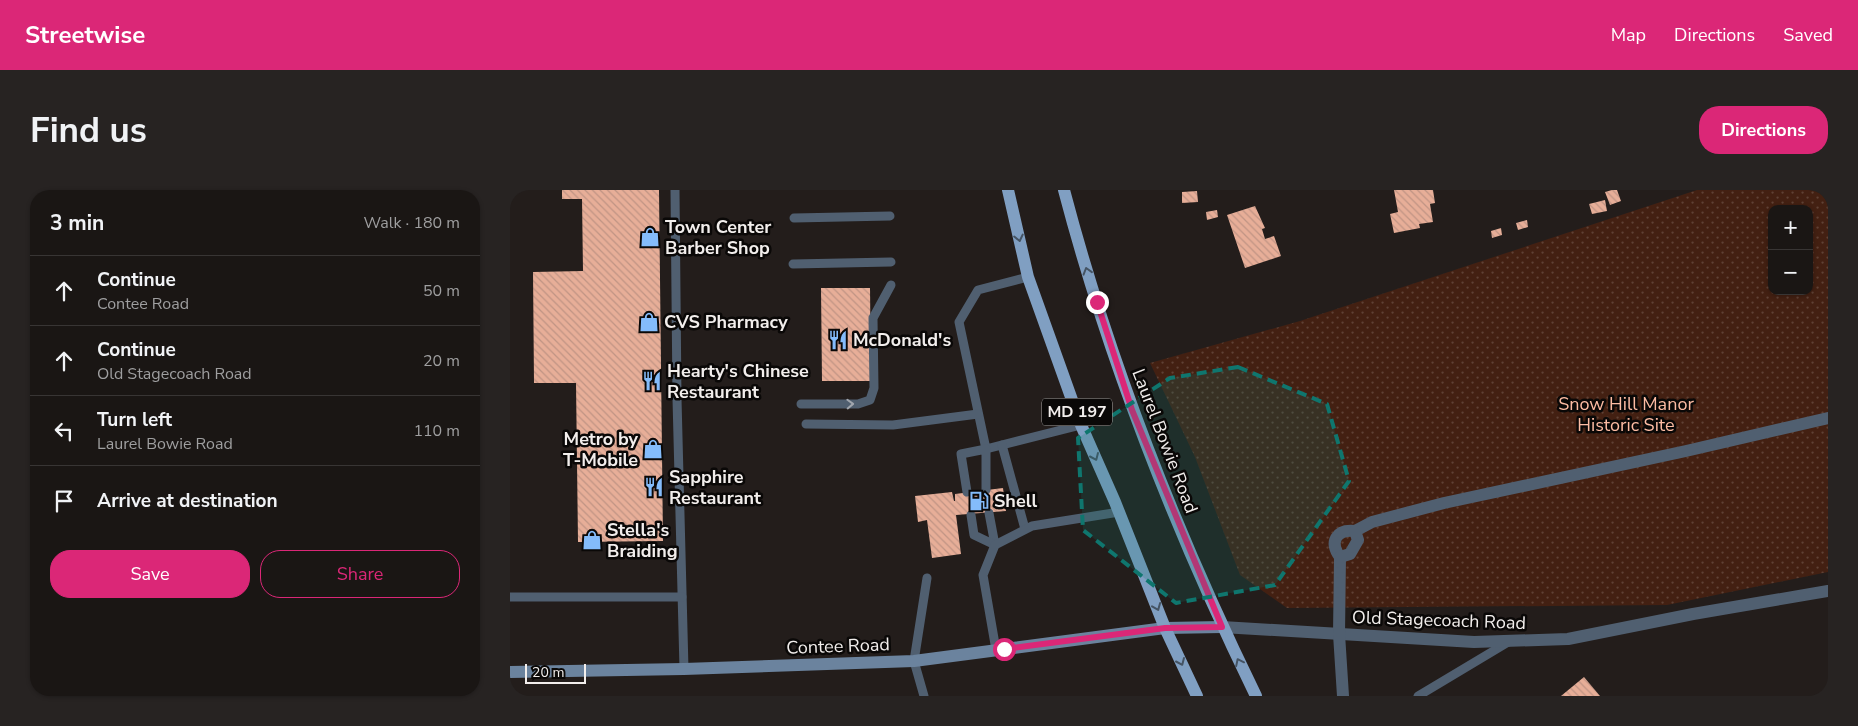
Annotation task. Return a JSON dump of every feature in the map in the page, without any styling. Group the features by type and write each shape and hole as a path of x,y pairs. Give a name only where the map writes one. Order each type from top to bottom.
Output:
{"main road":[{"name":"MD 197","path":"1008,190 1028,278 1081,425 1119,512 1165,628 1197,696"},
{"name":"Laurel Bowie Road","path":"1064,190 1097,302 1132,410 1222,627 1256,696"}],"street":[{"path":"1344,696 1339,634 1340,557 1350,554 1358,540 1355,530 1372,522 1444,503 1686,451 1828,418"},
{"name":"Old Stagecoach Road","path":"1165,628 1222,627 1474,642 1568,640 1693,614 1828,591"},
{"name":"Contee Road","path":"510,672 684,669 914,661 1165,628"}],"lane":[{"path":"675,190 677,399 684,669"},
{"path":"794,218 890,216"},
{"path":"793,264 891,262"},
{"path":"986,490 986,450 959,322 978,290 1028,278"},
{"path":"802,404 858,404 870,400 874,388 873,318 891,285"},
{"path":"806,424 893,425 978,414"},
{"path":"967,492 961,454 986,450 1081,425"},
{"path":"1002,445 1025,529"},
{"path":"995,546 1032,526 1119,512"},
{"path":"990,513 995,546 983,575 996,650"},
{"path":"971,515 974,535 995,546"},
{"path":"924,696 914,661 927,578"},
{"path":"510,597 682,597"},
{"path":"1418,696 1511,641"}],"highlighted area":[{"path":"1238,367 1327,404 1349,481 1275,585 1176,603 1083,530 1078,438 1170,378"}],"green space":[{"name":"Snow Hill Manor Historic Site","path":"1697,190 1828,190 1828,572 1667,605 1287,608 1240,575 1195,457 1150,363 1300,321"}],"building":[{"path":"562,190 659,190 663,541 578,542 576,383 534,383 533,272 583,271 582,199 562,199"},
{"path":"1394,190 1433,190 1435,203 1430,204 1433,222 1419,224 1420,228 1394,233 1390,214 1398,212"},
{"path":"1617,190 1621,201 1610,205 1605,192"},
{"path":"1197,191 1198,202 1182,203 1182,192"},
{"path":"1605,200 1607,211 1592,214 1589,204"},
{"path":"1255,206 1265,228 1262,229 1265,239 1274,236 1281,256 1245,268 1227,215"},
{"path":"1217,210 1218,217 1207,220 1206,212"},
{"path":"1527,220 1528,227 1518,230 1516,223"},
{"path":"1501,228 1502,235 1492,238 1491,231"},
{"path":"821,288 870,288 871,381 822,381"},
{"path":"1003,488 1006,511 956,515 961,554 932,558 927,520 918,522 915,496 952,492 955,501 955,494"},
{"path":"1584,677 1600,696 1561,696"}],"place":[{"name":"Town Center Barber Shop","path":"650,237"},
{"name":"CVS Pharmacy","path":"649,322"},
{"name":"McDonald's","path":"838,340"},
{"name":"Hearty's Chinese Restaurant","path":"652,381"},
{"name":"Metro by T-Mobile","path":"653,449"},
{"name":"Sapphire Restaurant","path":"654,487"},
{"name":"Shell","path":"979,501"},
{"name":"Stella's Braiding","path":"592,540"}],"route":[{"path":"1004,649 1165,628 1222,627 1132,410 1097,302"}]}
